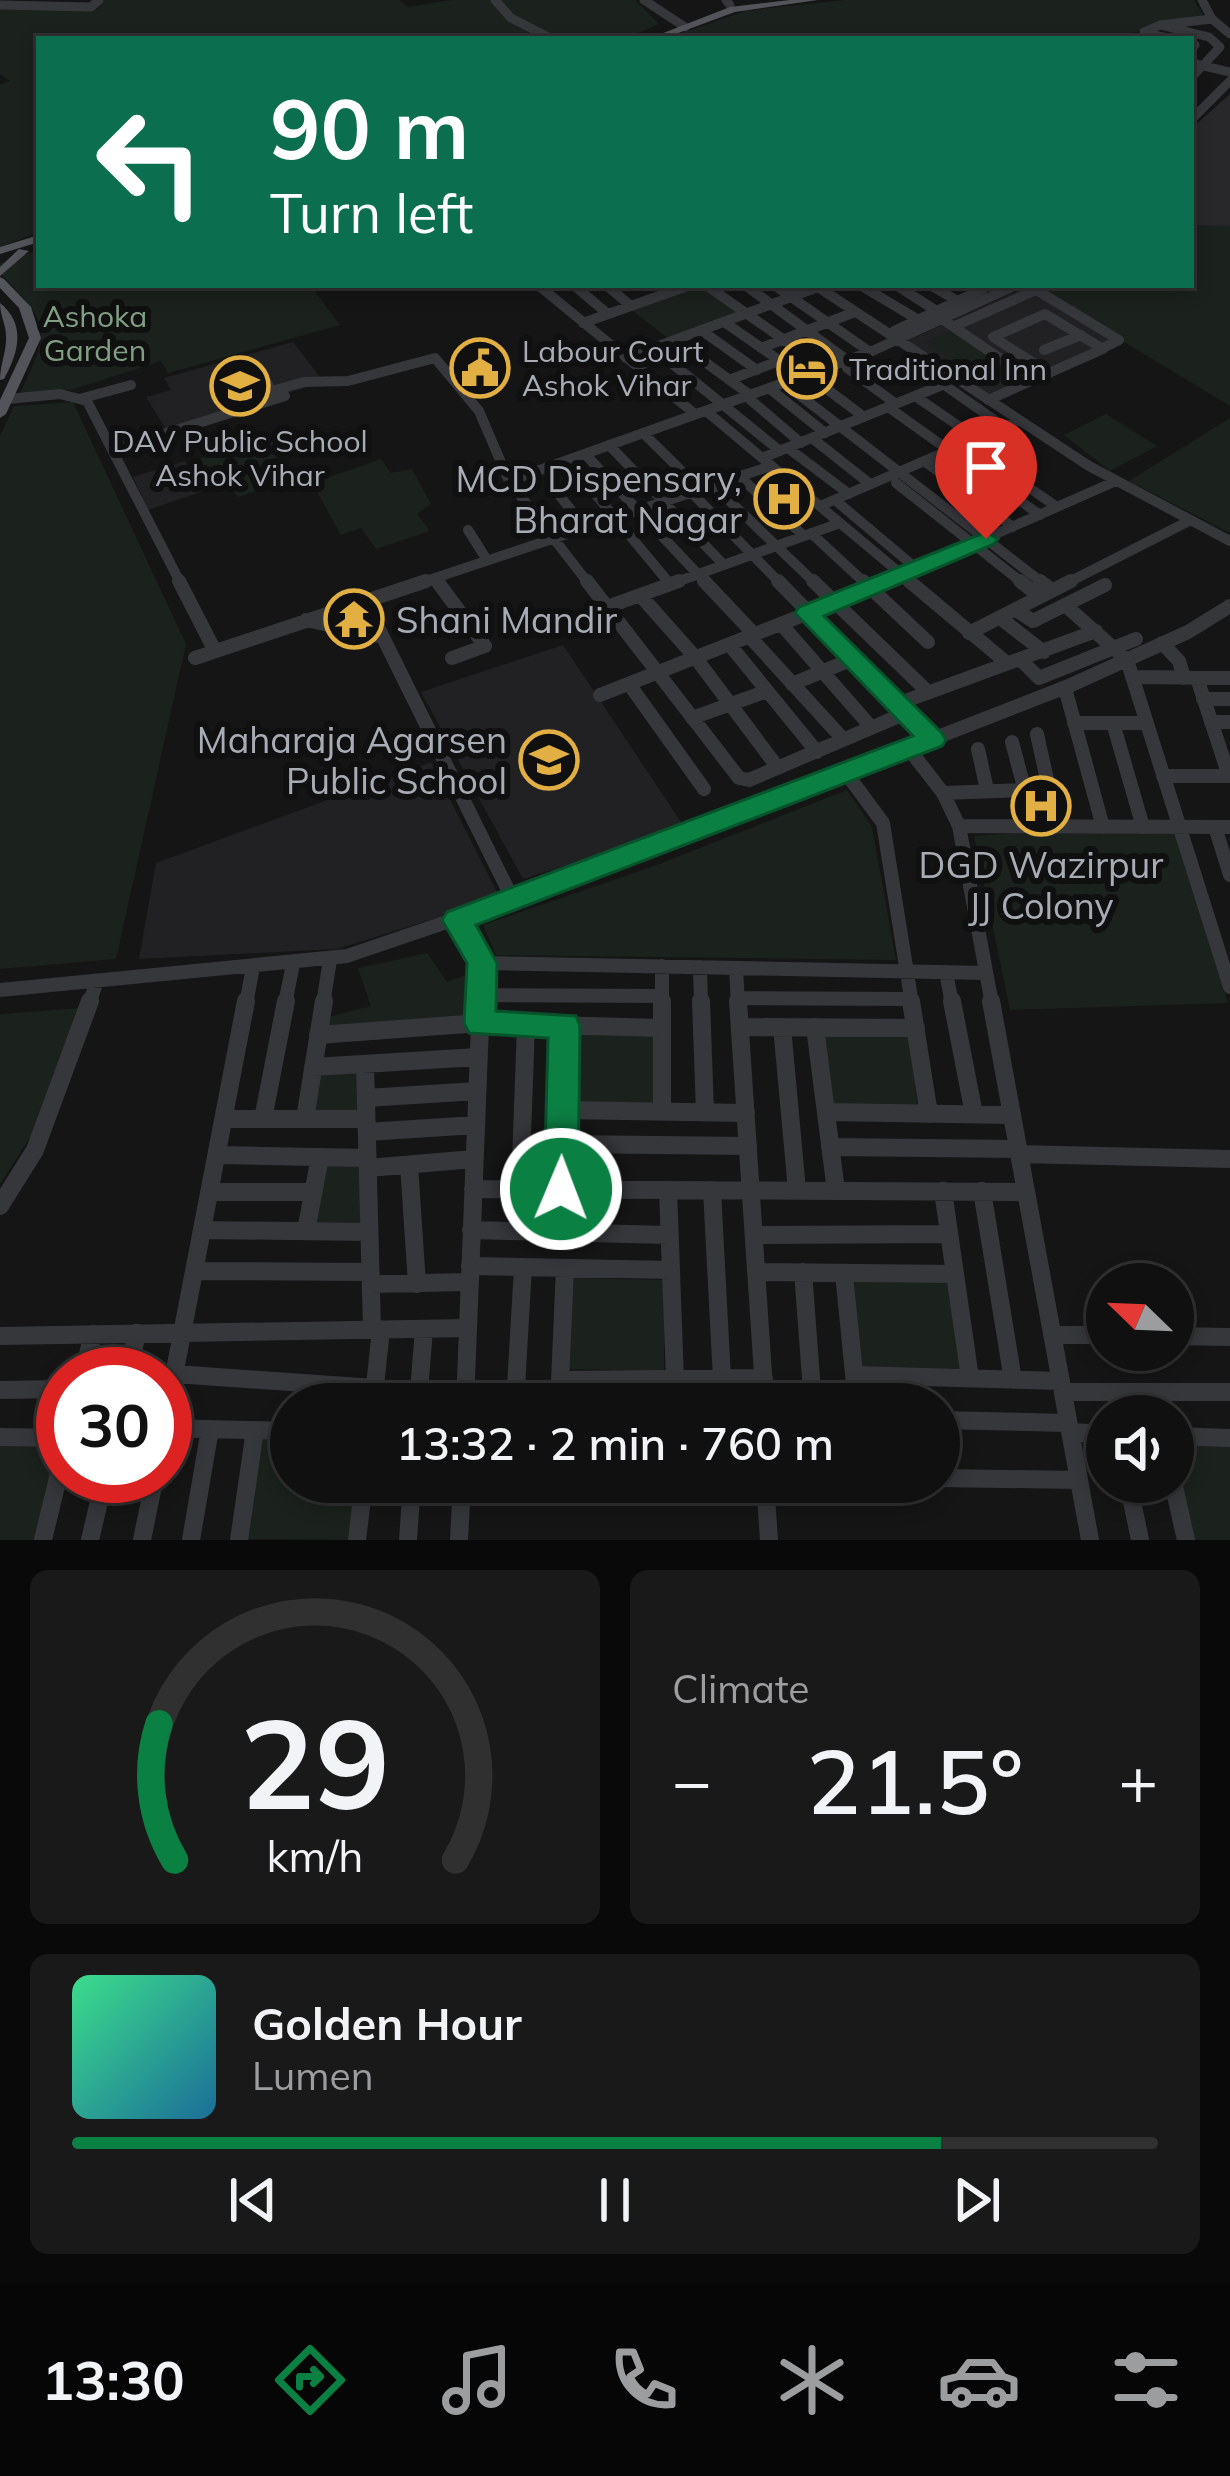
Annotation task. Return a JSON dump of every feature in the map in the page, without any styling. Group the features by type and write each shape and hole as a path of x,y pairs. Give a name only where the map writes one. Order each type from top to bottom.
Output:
{"main road":[{"path":"659,36 728,2 777,0"},
{"path":"650,36 734,9 814,0"},
{"path":"0,251 36,241"},
{"path":"0,414 35,338 25,308 0,277 36,242"},
{"path":"0,251 23,251"},
{"path":"2,312 14,329 2,368"}],"street":[{"path":"0,5 91,7 100,0"},
{"path":"495,0 511,18 546,36"},
{"path":"644,0 682,25"},
{"path":"1202,0 1230,34"},
{"path":"1153,36 1144,31 1213,19"},
{"path":"1160,25 1217,43 1220,50 1194,75"},
{"path":"1194,63 1230,72"},
{"path":"1194,117 1230,81"},
{"path":"542,288 626,358 767,462 969,633 1039,678 1162,643 1230,606"},
{"path":"577,288 608,314"},
{"path":"609,288 631,306"},
{"path":"639,288 653,298"},
{"path":"584,322 676,288"},
{"path":"710,288 824,368"},
{"path":"750,288 948,451 1040,515"},
{"path":"778,288 870,352"},
{"path":"626,358 811,288"},
{"path":"819,288 1116,481 1230,541"},
{"path":"831,296 853,288"},
{"path":"866,288 917,320"},
{"path":"900,288 1032,380"},
{"path":"935,288 1048,373"},
{"path":"955,326 1030,288"},
{"path":"988,400 1118,340 1034,288"},
{"path":"893,336 984,290"},
{"path":"979,344 1064,306"},
{"path":"761,348 855,312"},
{"path":"509,481 824,368 847,364 917,320 939,314"},
{"path":"1045,314 1102,348"},
{"path":"724,322 864,417"},
{"path":"0,339 14,329"},
{"path":"701,329 757,370"},
{"path":"1044,350 1081,335"},
{"path":"675,340 801,442 849,494"},
{"path":"653,348 724,404 801,442 870,484"},
{"path":"261,374 272,391 304,382 348,381 435,358 479,411 509,481 739,778 749,780 817,752 871,727 928,692 1096,631"},
{"path":"729,380 779,361"},
{"path":"195,658 739,476 801,442 957,379"},
{"path":"784,383 971,546 1046,593"},
{"path":"943,384 1003,427"},
{"path":"8,399 60,394 83,398 130,385"},
{"path":"769,388 801,442"},
{"path":"112,450 290,395"},
{"path":"915,396 1057,507"},
{"path":"83,398 215,651"},
{"path":"820,506 1019,420"},
{"path":"643,433 701,489 778,545 928,692"},
{"path":"609,446 724,565"},
{"path":"585,454 843,739"},
{"path":"567,460 670,584"},
{"path":"924,461 1013,527"},
{"path":"891,474 986,539 1046,593"},
{"path":"739,476 928,642"},
{"path":"600,695 903,576 1116,481"},
{"path":"553,487 585,527"},
{"path":"701,489 750,555 932,740"},
{"path":"835,500 917,569"},
{"path":"969,633 1191,520"},
{"path":"607,607 840,523"},
{"path":"468,530 487,560"},
{"path":"435,578 485,646 452,658"},
{"path":"1016,610 1033,621 1105,585"},
{"path":"640,595 778,768"},
{"path":"365,601 513,900"},
{"path":"1065,605 1122,653 1224,950 1230,987"},
{"path":"1000,618 1044,652"},
{"path":"306,620 383,637"},
{"path":"781,624 871,727"},
{"path":"0,990 330,960 513,900 1065,688 1136,639"},
{"path":"1162,643 1203,699 1230,776 1163,776"},
{"path":"729,644 817,752"},
{"path":"792,684 853,659"},
{"path":"1132,677 1230,678"},
{"path":"629,684 704,789"},
{"path":"1065,688 1103,827"},
{"path":"692,718 767,692"},
{"path":"1203,699 1230,699"},
{"path":"1211,722 1230,722"},
{"path":"1074,723 1146,723"},
{"path":"1113,723 1142,827"},
{"path":"943,793 1049,788 1036,734"},
{"path":"1012,742 1025,791"},
{"path":"909,748 943,793 959,826 1090,1540"},
{"path":"977,749 987,790"},
{"path":"846,773 883,823 929,1114"},
{"path":"959,826 1222,827 1230,875"},
{"path":"457,920 482,963 466,1383"},
{"path":"305,1119 330,960"},
{"path":"482,963 986,973"},
{"path":"263,1119 293,964"},
{"path":"662,966 662,1111"},
{"path":"180,1347 253,967"},
{"path":"700,967 705,1112"},
{"path":"736,968 764,1383"},
{"path":"946,972 974,1114"},
{"path":"0,1206 35,1150 97,981"},
{"path":"481,995 662,996"},
{"path":"738,998 912,999"},
{"path":"318,1035 480,1023 662,1028"},
{"path":"520,1189 526,1024"},
{"path":"561,1189 565,1026"},
{"path":"740,1027 916,1028"},
{"path":"782,1027 796,1190"},
{"path":"815,1028 836,1191"},
{"path":"313,1066 478,1058"},
{"path":"365,1064 371,1278 377,1330 375,1383"},
{"path":"366,1098 477,1090"},
{"path":"563,1109 746,1113"},
{"path":"826,1112 1012,1115"},
{"path":"224,1119 476,1125"},
{"path":"562,1144 748,1146"},
{"path":"830,1147 1230,1159"},
{"path":"217,1154 409,1165 474,1159"},
{"path":"306,1231 320,1157"},
{"path":"409,1165 417,1283"},
{"path":"473,1189 1026,1192"},
{"path":"668,1190 675,1379"},
{"path":"712,1190 722,1378"},
{"path":"943,1191 970,1378"},
{"path":"982,1191 1013,1380"},
{"path":"209,1192 313,1192"},
{"path":"202,1230 369,1232"},
{"path":"471,1230 669,1234"},
{"path":"754,1234 949,1234"},
{"path":"194,1271 417,1283 523,1267 670,1270"},
{"path":"516,1383 523,1267"},
{"path":"560,1383 565,1268"},
{"path":"756,1271 955,1274"},
{"path":"803,1272 811,1383"},
{"path":"844,1273 855,1383"},
{"path":"0,1336 468,1328"},
{"path":"420,1383 424,1329"},
{"path":"134,1347 137,1333"},
{"path":"89,1347 92,1334"},
{"path":"1052,1335 1086,1335"},
{"path":"1194,1336 1230,1336"},
{"path":"854,1375 1230,1392"},
{"path":"192,1376 270,1385"},
{"path":"560,1380 764,1378"},
{"path":"0,1390 36,1389"},
{"path":"960,1421 1086,1431"},
{"path":"192,1427 270,1430"},
{"path":"191,1540 210,1429"},
{"path":"239,1540 255,1430"},
{"path":"0,1437 36,1438"},
{"path":"1194,1437 1230,1438"},
{"path":"960,1478 1079,1480"},
{"path":"43,1540 52,1503"},
{"path":"90,1540 99,1503"},
{"path":"142,1540 149,1503"},
{"path":"357,1540 361,1503"},
{"path":"407,1540 410,1503"},
{"path":"459,1540 460,1503"},
{"path":"767,1503 770,1540"},
{"path":"1132,1503 1140,1540"},
{"path":"1178,1503 1186,1540"}],"shaded area":[{"path":"1023,288 1113,340 987,395 907,341"},
{"name":"DAV Public School Ashok Vihar","path":"293,342 324,382 166,429 146,397 171,390 164,378"},
{"path":"185,461 201,492 148,510 133,477"},
{"name":"Maharaja Agarsen Public School","path":"563,645 685,828 523,879 421,692"},
{"path":"431,762 500,898 337,949 139,959 156,863"}],"green space":[{"path":"104,0 400,0 407,7 451,0 635,0 659,24 631,36 36,36 36,233 0,247 0,85 10,81 0,74 0,6 98,9"},
{"path":"844,0 1194,0 1204,17 1117,36 674,36 745,11"},
{"path":"1194,225 1230,226 1230,406 1035,288 1194,288"},
{"name":"Ashoka Garden","path":"36,251 36,288 312,288 340,325 168,373 161,361 74,389 20,394 37,354 41,328 29,305 0,273 0,263"},
{"path":"704,288 739,313 669,339 630,309"},
{"path":"955,329 1018,370 989,384 925,342"},
{"path":"73,402 186,644 116,959 0,969 0,436 14,406"},
{"path":"1106,414 1157,446 1110,471 1064,435"},
{"path":"1230,418 1230,533 1129,481"},
{"path":"272,435 287,454 269,460 278,483 238,497 222,475 209,477 196,460"},
{"path":"381,459 391,473 412,469 431,504 417,514 430,531 376,549 361,528 341,535 312,483"},
{"path":"847,790 872,827 896,960 496,955 483,925 654,866"},
{"path":"1175,833 1228,1003 1010,1010 974,836"},
{"path":"427,953 447,982 472,973 470,1016 327,1029 329,1017 371,1006 358,968"},
{"path":"82,1008 45,1114 0,1184 0,1014"},
{"path":"573,1031 657,1032 657,1103 570,1102"},
{"path":"825,1035 909,1036 918,1108 831,1106"},
{"path":"362,1065 365,1116 308,1117 316,1067"},
{"path":"322,1158 364,1159 365,1230 309,1228"},
{"path":"569,1278 664,1280 664,1371 565,1369"},
{"path":"854,1278 949,1279 961,1371 862,1369"},
{"path":"262,1434 270,1434 270,1503 355,1503 350,1540 244,1539"},
{"path":"0,1441 36,1442 36,1503 44,1503 34,1540 0,1540"},
{"path":"1194,1443 1230,1444 1230,1540 1192,1540 1185,1503 1194,1503"}],"building":[{"path":"1230,94 1230,226 1194,225 1194,126"}],"place":[{"name":"Labour Court Ashok Vihar","path":"480,368"},
{"name":"Traditional Inn","path":"807,369"},
{"name":"DAV Public School Ashok Vihar","path":"240,386"},
{"name":"MCD Dispensary, Bharat Nagar","path":"784,499"},
{"name":"Shani Mandir","path":"354,619"},
{"name":"Maharaja Agarsen Public School","path":"549,760"},
{"name":"DGD Wazirpur JJ Colony","path":"1041,806"}],"route":[{"path":"561,1189 565,1026 480,1023 482,963 457,920 932,740 808,613 986,539"}]}
